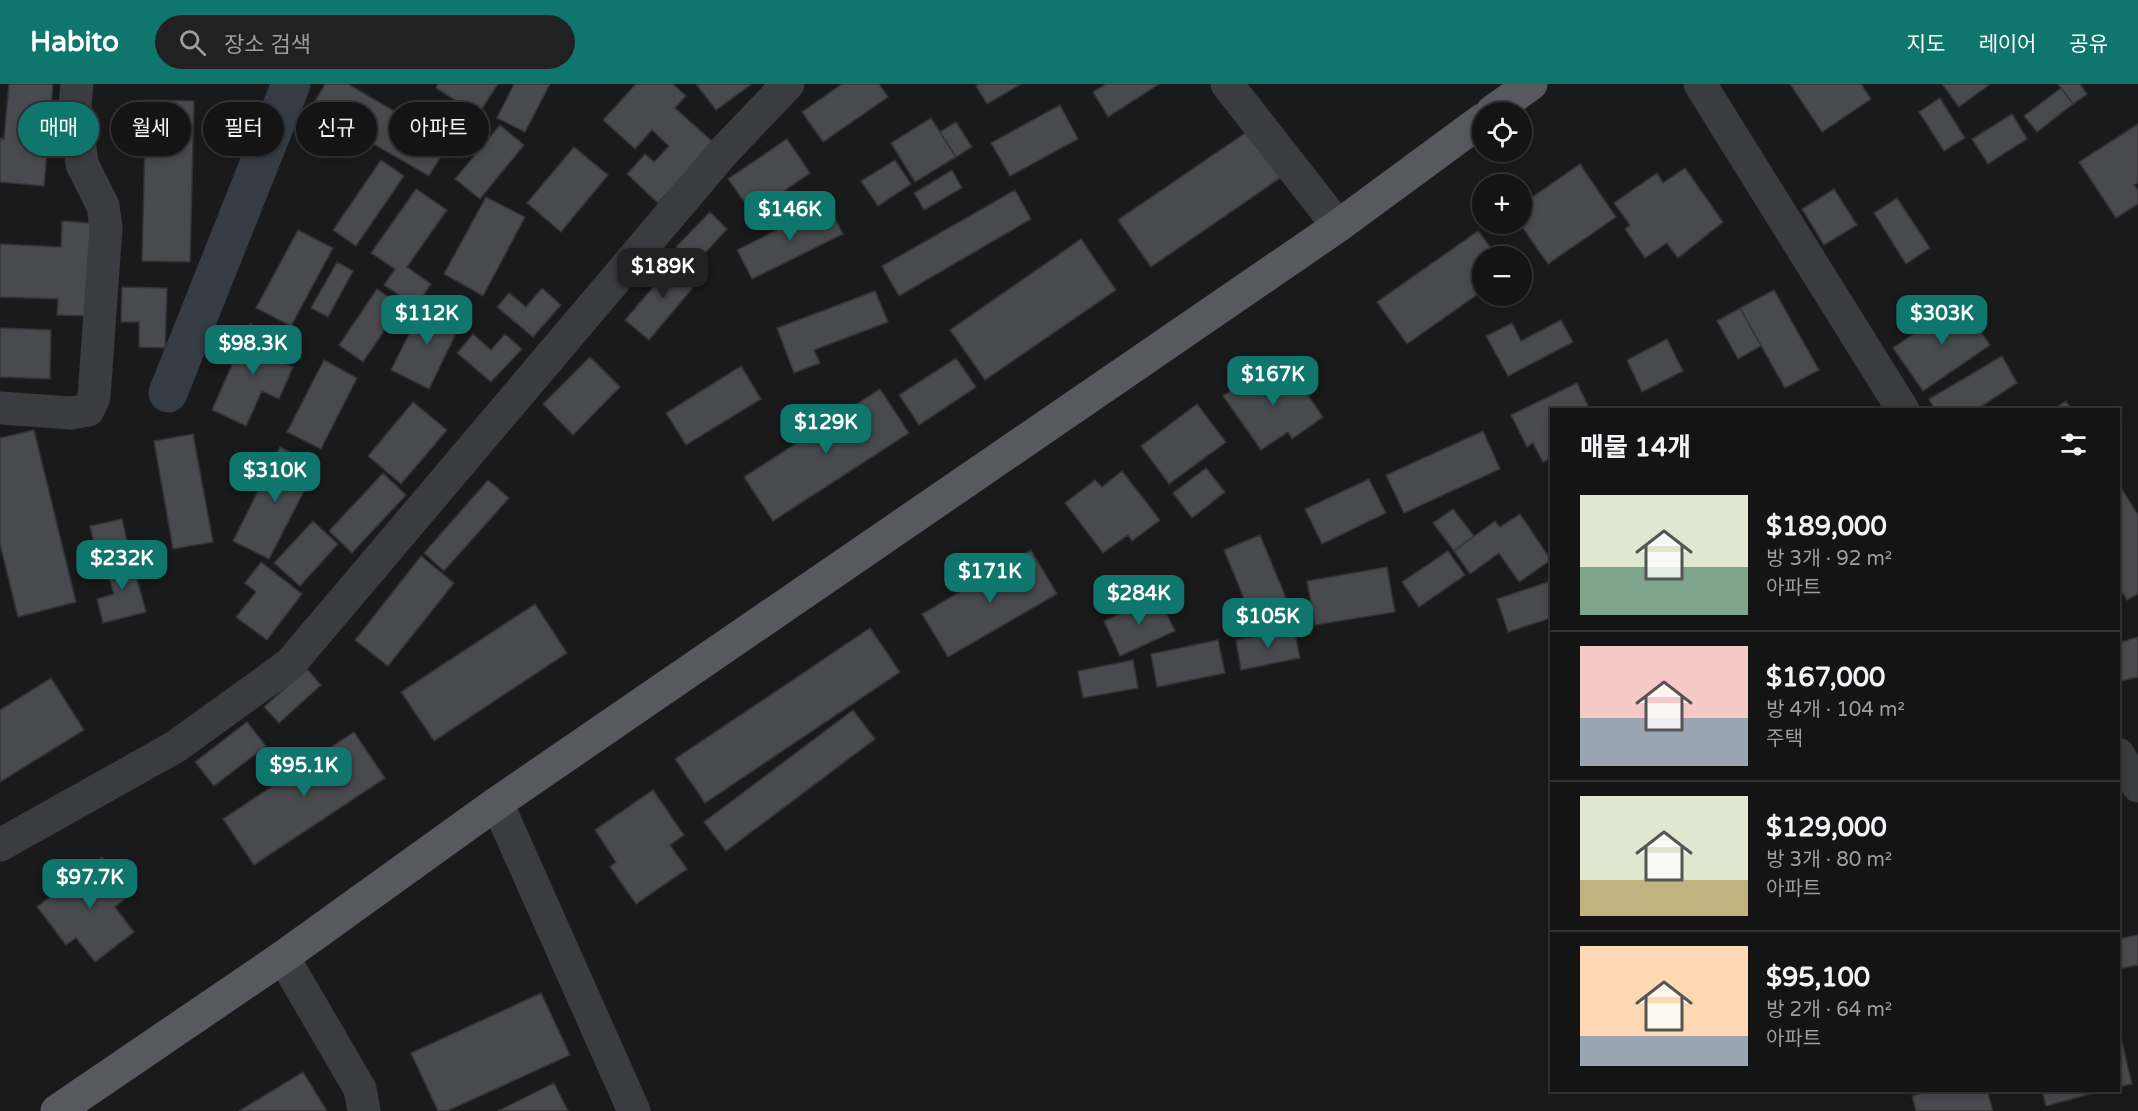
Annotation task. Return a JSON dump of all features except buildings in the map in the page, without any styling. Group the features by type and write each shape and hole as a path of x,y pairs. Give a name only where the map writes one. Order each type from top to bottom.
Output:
{"main road":[{"path":"1506,102 1531,84"},
{"path":"57,1111 283,957 497,803 1338,226 1472,127"}],"street":[{"path":"0,408 71,413 88,410 94,397 106,228 103,206 82,164 75,105 77,84"},
{"path":"0,845 176,747 290,664 725,150 788,84"},
{"path":"1227,84 1338,226"},
{"path":"1700,84 1902,408"},
{"path":"2120,757 2138,786"},
{"path":"497,803 634,1111"},
{"path":"283,957 360,1089 364,1111"}],"waterway":[{"path":"168,393 291,84"}]}
